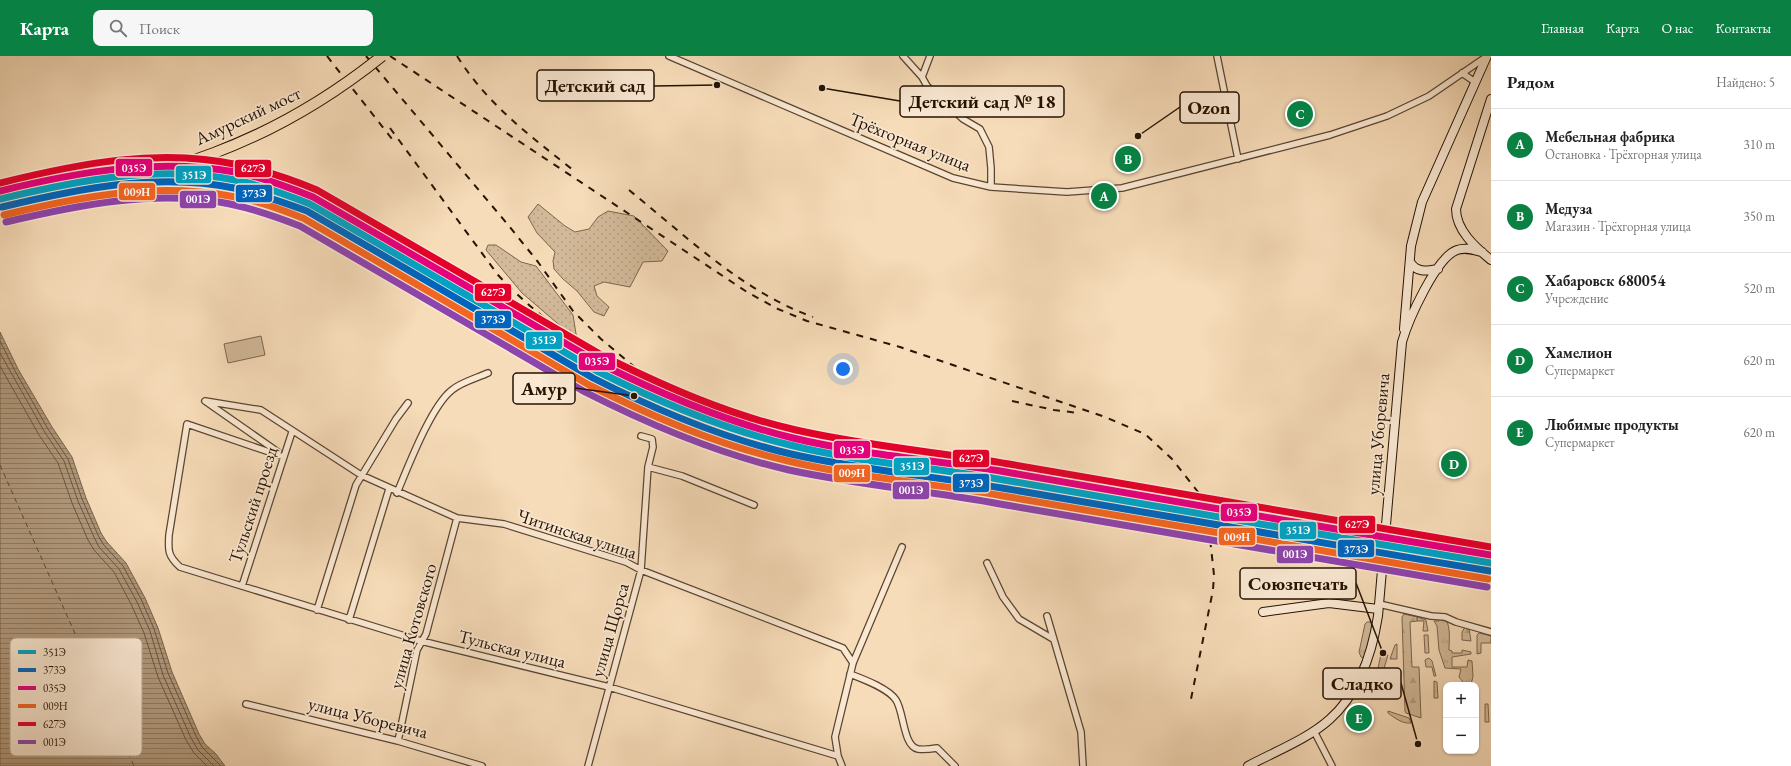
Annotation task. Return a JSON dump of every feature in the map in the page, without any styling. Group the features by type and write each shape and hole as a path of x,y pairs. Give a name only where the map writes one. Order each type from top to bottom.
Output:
{"highway":[{"name":"Амурский мост","path":"0,212 169,168 215,153 257,135 329,96 382,56"}],"main road":[{"path":"1402,342 1414,231 1422,202 1487,56"},
{"path":"1491,99 1456,208 1456,218 1461,228 1491,260"},
{"name":"улица Уборевича","path":"1248,766 1314,731 1339,710 1356,686 1368,661 1374,640 1379,606 1402,342 1406,329 1429,281 1449,255 1457,250 1466,248 1482,252"},
{"path":"1410,262 1414,268 1424,271 1438,269"},
{"path":"1263,612 1328,603 1379,606"}],"street":[{"name":"Трёхгорная улица","path":"669,56 953,178 991,187 1068,192 1122,188 1330,135 1387,116 1430,96 1487,56"},
{"path":"903,56 922,77 927,86 964,118 980,129 989,147 991,187"},
{"path":"922,77 930,56"},
{"path":"1217,56 1238,159"},
{"path":"1462,73 1475,82"},
{"path":"397,492 424,432 444,397 452,389 488,373"},
{"name":"Читинская улица","path":"284,457 205,401 260,410 361,475 389,489 457,518 504,524 626,562 641,570 843,648 853,663"},
{"path":"317,610 356,485 408,404"},
{"name":"Тульская улица","path":"284,457 187,424 169,535 168,551 172,560 180,568 349,620 421,641 608,687 838,756"},
{"name":"Тульский проезд","path":"242,586 292,432"},
{"name":"улица Щорса","path":"588,766 608,687 641,570 648,467 653,448 652,439 641,436"},
{"path":"648,467 682,476 754,504"},
{"path":"349,620 389,489"},
{"name":"улица Котовского","path":"398,741 417,650 426,634 457,518"},
{"path":"842,766 838,756 835,737 853,663 902,547"},
{"path":"987,563 1003,597 1019,619 1053,639"},
{"path":"1379,606 1431,616 1445,617 1456,622 1491,632"},
{"path":"1047,616 1081,732 1083,766"},
{"path":"850,674 874,683 896,699 902,714 909,742 913,746 918,749 937,748 955,766"},
{"name":"улица Уборевича","path":"246,704 398,741 482,766"},
{"path":"1314,731 1332,766"}],"green space":[{"path":"538,204 565,226 575,232 589,229 598,217 608,211 634,216 668,251 662,261 643,262 630,287 604,282 594,286 597,296 609,307 604,316 594,312 577,291 554,269 553,261 555,252 537,233 528,217"},
{"path":"488,245 496,245 521,262 536,266 573,315 577,340 522,293 486,250"},
{"path":"261,336 265,355 228,363 224,344"},
{"path":"1404,614 1417,617 1417,621 1410,622 1412,667 1419,667 1421,718 1406,713 1405,711 1402,617"},
{"path":"1417,617 1426,620 1428,631 1423,631 1424,621 1417,621"},
{"path":"1439,619 1446,619 1448,623 1449,650 1452,651 1452,653 1462,653 1462,650 1471,652 1471,654 1452,657 1452,667 1467,667 1468,660 1472,661 1473,676 1472,682 1463,682 1459,677 1461,669 1445,668 1439,650 1437,626 1434,621 1439,621"},
{"path":"1367,622 1371,622 1372,628 1364,658 1361,657 1359,652 1365,624"},
{"path":"1465,627 1469,629 1471,641 1462,640 1462,632"},
{"path":"1479,633 1491,636 1491,643 1481,643 1481,653 1477,654 1477,635"},
{"path":"1424,635 1428,635 1429,653 1425,653"},
{"path":"1397,644 1397,659 1390,659 1395,645"},
{"path":"1381,654 1388,655 1382,675 1377,673"},
{"path":"1429,658 1432,661 1436,676 1434,676 1432,667 1426,667 1425,660"},
{"path":"1376,677 1380,678 1374,699 1367,697"},
{"path":"1434,681 1437,682 1438,698 1434,698"},
{"path":"1485,704 1488,704 1489,722 1485,722"},
{"path":"1388,711 1409,718 1411,723 1405,723 1399,720 1388,713"}],"water":[{"path":"0,332 18,369 52,427 72,457 86,498 101,533 106,541 126,563 145,598 158,628 172,672 199,734 205,744 216,754 225,766 0,766"}],"ferry route":[{"path":"0,465 77,638"},
{"path":"130,756 134,766"}],"railway":[{"path":"327,56 392,139"},
{"path":"366,56 509,226 538,262 573,311 601,339 638,370"},
{"path":"390,56 747,292 778,309 807,321 900,347 1105,417 1145,434 1172,459 1198,492 1209,529 1214,575 1213,590 1191,699"},
{"path":"457,56 495,104 525,131 573,170"},
{"path":"390,128 498,275 533,308 571,337 612,362 654,383 745,415 791,428 838,438 926,453 962,461 1072,493"},
{"path":"629,190 694,244 739,278 787,306 813,317"},
{"path":"1012,401 1054,410 1079,413"}],"transit line":[{"name":"627Э","path":"0,183 89,164 149,158 209,160 249,167 298,182 317,190 605,357 698,399 771,424 822,436 1009,464 1491,547"},
{"name":"035Э","path":"0,191 58,178 117,169 176,166 205,168 245,174 313,197 601,364 671,397 743,424 793,438 846,449 1006,472 1491,555"},
{"name":"351Э","path":"0,199 87,181 146,174 206,175 254,184 310,204 597,371 668,404 740,431 790,445 870,461 977,476 1491,563"},
{"name":"373Э","path":"2,207 59,194 147,182 205,183 234,188 271,198 307,211 593,378 665,412 740,440 817,460 1002,488 1490,571"},
{"name":"009Н","path":"4,215 88,197 145,191 202,192 249,200 303,218 589,385 662,419 736,447 788,461 842,472 976,491 1488,579"},
{"name":"001Э","path":"6,222 89,205 146,199 174,198 202,200 239,206 300,226 585,392 659,427 736,456 789,470 815,475 974,499 1487,587"}],"place":[{"name":"Детский сад","path":"717,85"},
{"name":"Детский сад № 18","path":"822,88"},
{"name":"Хабаровск 680054","path":"1300,114"},
{"name":"Ozon","path":"1138,136"},
{"name":"Медуза","path":"1128,159"},
{"name":"Мебельная фабрика","path":"1104,196"},
{"name":"Амур","path":"634,396"},
{"name":"Хамелион","path":"1454,464"},
{"name":"Союзпечать","path":"1383,653"},
{"name":"Любимые продукты","path":"1359,718"},
{"name":"Сладко","path":"1418,744"}]}
